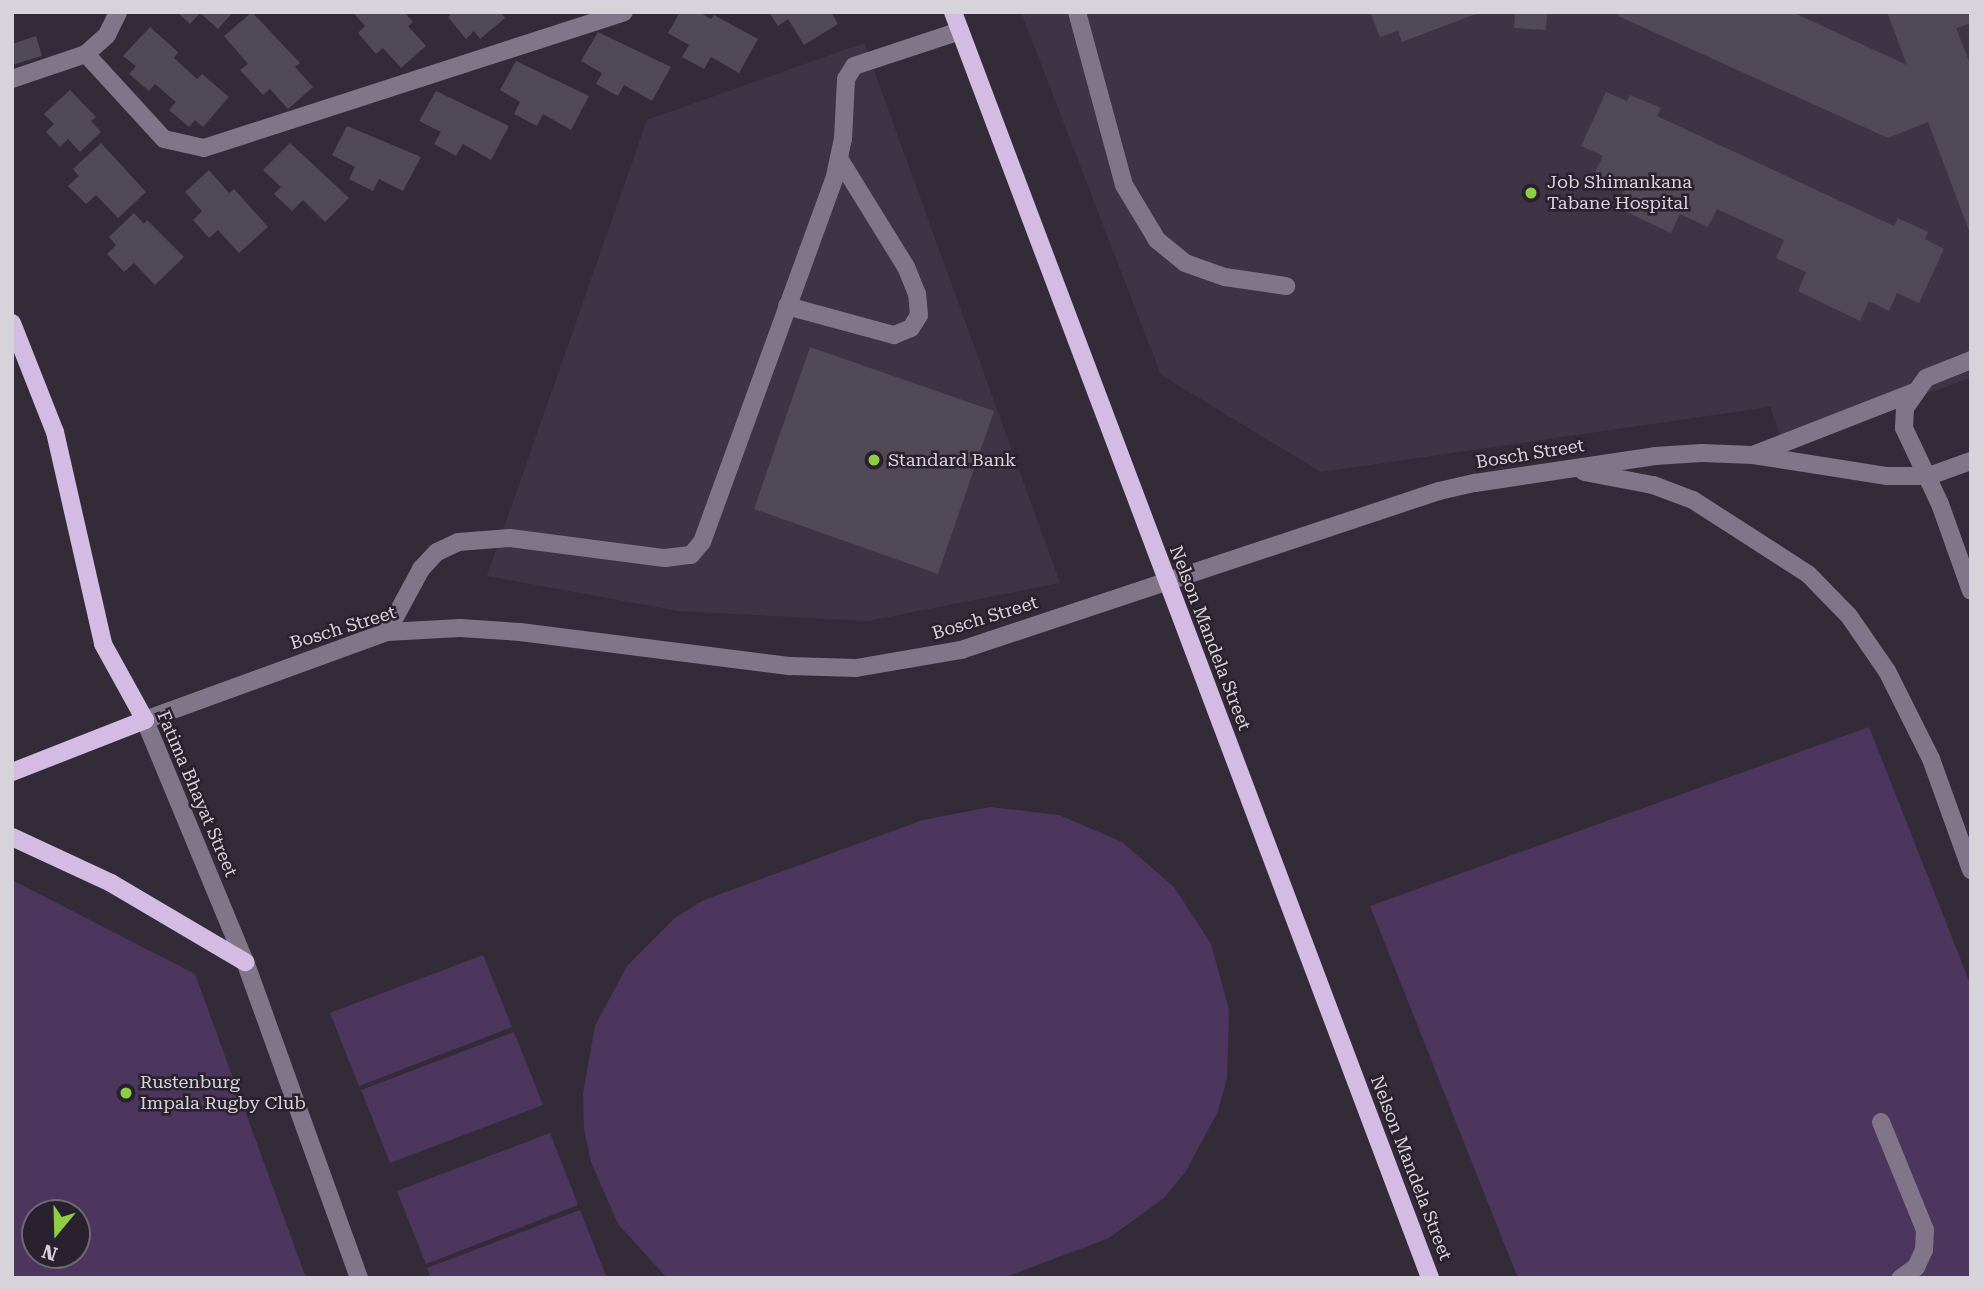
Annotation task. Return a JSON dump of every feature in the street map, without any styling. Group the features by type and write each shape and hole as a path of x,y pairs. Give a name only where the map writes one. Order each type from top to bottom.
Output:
{"main road":[{"name":"Nelson Mandela Street","path":"953,12 1430,1278"},
{"name":"Fatima Bhayat Street","path":"12,323 55,432 103,644 145,720"},
{"name":"Bosch Street","path":"12,772 145,720"},
{"path":"12,837 111,883 244,962"}],"street":[{"path":"12,79 86,54 107,35 118,12"},
{"path":"86,54 164,139 204,148 624,12"},
{"path":"1077,12 1124,185 1157,240 1185,263 1225,277 1286,286"},
{"path":"387,632 421,569 437,552 458,542 510,538 665,558 691,555 702,542 839,160 842,96 855,66 960,30"},
{"path":"787,306 894,335 911,328 919,315 917,294 906,267 839,160"},
{"path":"1753,455 1912,393 1926,378 1971,360"},
{"path":"1912,393 1904,428 1929,476 1966,566 1971,591"},
{"name":"Bosch Street","path":"145,720 387,632 446,628 520,632 791,666 856,668 961,650 1439,491 1655,456 1753,455 1816,467 1929,476 1971,461"},
{"path":"1569,470 1653,485 1693,500 1808,574 1849,616 1887,671 1931,759 1971,870"},
{"name":"Fatima Bhayat Street","path":"145,720 244,962 359,1278"},
{"path":"1881,1122 1925,1230 1924,1250 1916,1267 1901,1278"}],"shaded area":[{"name":"Job Shimankana Tabane Hospital","path":"1021,12 1971,12 1971,378 1783,443 1770,407 1321,472 1161,375"},
{"path":"864,43 1060,583 868,621 678,611 487,576 647,120"},
{"path":"1869,727 1971,986 1971,1278 1518,1278 1370,906"},
{"path":"991,807 1059,815 1122,842 1174,887 1211,944 1229,1010 1227,1078 1218,1111 1186,1171 1164,1198 1109,1238 1003,1278 667,1278 618,1224 591,1162 584,1128 583,1094 595,1026 627,966 675,918 704,900 923,820"},
{"name":"Rustenburg Impala Rugby Club","path":"12,880 195,974 306,1278 12,1278"},
{"path":"483,955 512,1027 359,1086 330,1013"},
{"path":"514,1032 543,1105 390,1163 361,1090"},
{"path":"550,1133 578,1205 426,1264 397,1191"},
{"path":"580,1210 607,1278 431,1278 427,1268"}],"building":[{"path":"177,12 233,12 218,29 200,13 190,24"},
{"path":"252,12 300,63 295,67 313,87 288,109 270,89 263,95 240,70 248,64 224,36"},
{"path":"353,12 404,12 413,22 408,26 426,46 401,68 383,48 376,54 358,33 365,26"},
{"path":"453,12 500,12 505,18 480,39 474,31 466,39 448,17"},
{"path":"680,12 699,12 711,19 714,15 758,39 739,73 711,57 704,69 682,57 689,45 668,33"},
{"path":"769,12 831,12 838,24 804,45 788,19 778,26"},
{"path":"1370,12 1481,12 1402,42 1398,31 1380,37"},
{"path":"1515,12 1547,12 1546,30 1514,28"},
{"path":"1619,12 1792,12 1907,65 1887,12 1971,12 1971,23 1956,28 1971,66 1971,236 1928,122 1888,138 1618,16"},
{"path":"150,27 178,52 174,58 197,79 202,74 229,97 203,127 195,120 189,127 169,110 176,102 155,84 149,91 129,74 136,66 123,56"},
{"path":"598,32 671,67 652,101 624,85 618,96 596,84 602,73 581,61"},
{"path":"36,36 42,56 12,65 12,44"},
{"path":"516,61 589,96 571,130 543,114 537,126 514,114 520,102 500,90"},
{"path":"70,90 96,117 91,121 101,132 80,152 68,139 60,147 46,132 54,124 44,114"},
{"path":"436,91 509,126 491,160 463,144 456,156 434,144 441,132 419,121"},
{"path":"1606,92 1627,101 1630,95 1661,108 1657,116 1894,226 1898,218 1928,232 1925,239 1944,249 1919,303 1897,293 1889,311 1869,301 1860,321 1798,291 1806,272 1776,258 1784,240 1717,209 1708,227 1680,214 1671,233 1616,207 1625,188 1594,174 1603,156 1581,146"},
{"path":"347,126 421,157 403,191 379,179 373,191 349,179 355,167 332,155"},
{"path":"101,143 146,192 118,218 96,195 86,204 68,186 79,176 73,169"},
{"path":"290,143 349,198 325,222 303,200 292,211 274,194 281,187 263,170"},
{"path":"209,170 229,193 234,189 268,227 239,253 218,230 209,238 193,220 202,211 185,192"},
{"path":"134,213 144,224 147,220 184,257 155,285 134,263 124,272 107,254 116,245 109,237"},
{"name":"Standard Bank","path":"810,347 994,411 938,574 754,509"}],"place":[{"name":"Job Shimankana Tabane Hospital","path":"1531,193"},
{"name":"Standard Bank","path":"874,460"},
{"name":"Rustenburg Impala Rugby Club","path":"126,1093"}]}
